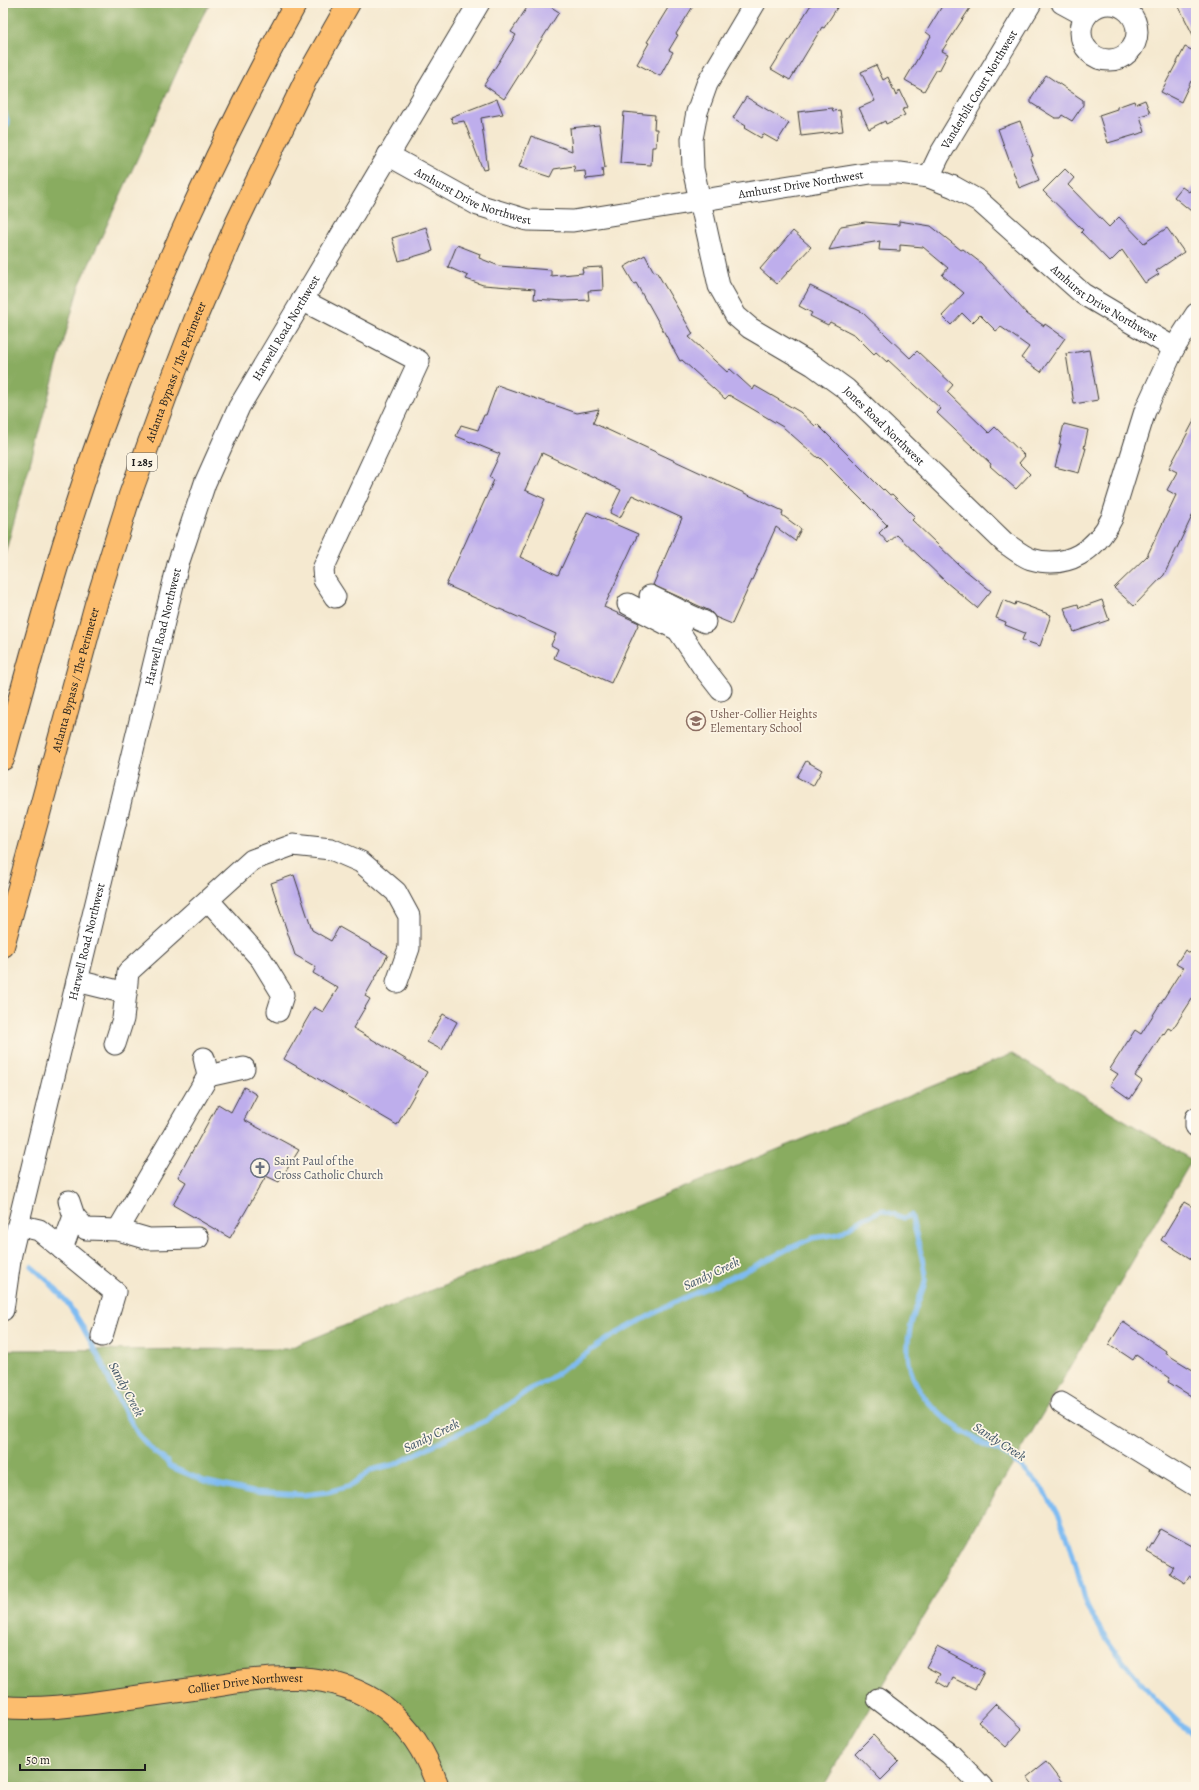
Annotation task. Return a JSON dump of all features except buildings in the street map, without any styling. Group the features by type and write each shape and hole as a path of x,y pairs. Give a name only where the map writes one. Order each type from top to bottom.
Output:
{"main road":[{"path":"3,759 63,547 109,408 168,261 202,186 252,82 296,3"},
{"name":"Atlanta Bypass / The Perimeter","path":"3,946 96,604 130,495 167,393 197,315 237,222 307,77 349,3"},
{"name":"Collier Drive Northwest","path":"3,1707 51,1708 255,1680 298,1678 324,1682 353,1689 375,1701 399,1720 420,1746 430,1764 438,1787"}],"street":[{"name":"Harwell Road Northwest","path":"3,1310 11,1254 180,557 205,483 239,407 479,3"},
{"name":"Jones Road Northwest","path":"755,3 707,84 697,112 692,139 693,169 719,286 736,316 750,328 813,365 846,389 1005,543 1031,559 1054,562 1074,558 1090,548 1104,533 1112,518 1145,411 1174,348 1196,314"},
{"name":"Vanderbilt Court Northwest","path":"928,177 939,156 1031,3"},
{"path":"1062,3 1086,16"},
{"name":"Amhurst Drive Northwest","path":"388,155 478,205 527,220 573,221 871,173 900,173 928,177 954,187 979,201 1083,294 1174,348"},
{"path":"302,300 419,361 323,569 324,580 335,597"},
{"path":"650,596 690,622 703,667 721,690"},
{"path":"628,604 690,622"},
{"path":"115,1044 124,1019 128,972 252,860 292,845 331,849 361,862 396,892 409,916 409,948 396,982"},
{"path":"209,900 256,967 283,995 278,1011"},
{"path":"77,981 126,993"},
{"path":"118,1230 206,1067 244,1068"},
{"path":"1196,1118 1196,1126"},
{"path":"62,1249 71,1208 86,1229 118,1230 149,1240 198,1238"},
{"path":"18,1225 39,1230 115,1292 102,1336"},
{"path":"1061,1403 1196,1486"},
{"path":"878,1699 950,1754 982,1787"}],"green space":[{"path":"3,3 210,3 202,17 79,286 3,561"},
{"path":"1012,1054 1192,1160 823,1787 3,1787 3,1377 8,1350 287,1349"}],"waterway":[{"name":"Sandy Creek","path":"3,108 8,123 3,133"},
{"name":"Sandy Creek","path":"31,1266 49,1282 66,1301 80,1322 104,1367 113,1390 138,1434 154,1452 168,1462 169,1466 204,1481 253,1492 303,1495 328,1492 352,1485 371,1470 396,1464 487,1420 527,1391 549,1379 612,1336 677,1301 745,1271 790,1248 813,1238 839,1234 859,1221 882,1210 904,1218 911,1215 920,1248 925,1275 924,1286 915,1311 908,1339 908,1358 913,1377 926,1399 934,1408 963,1431 1012,1460 1026,1471 1050,1499 1066,1532 1085,1601 1097,1624 1122,1660 1136,1677 1166,1710 1196,1738"}],"place":[{"name":"Usher-Collier Heights Elementary School","path":"696,721"},
{"name":"Saint Paul of the Cross Catholic Church","path":"260,1168"}]}
